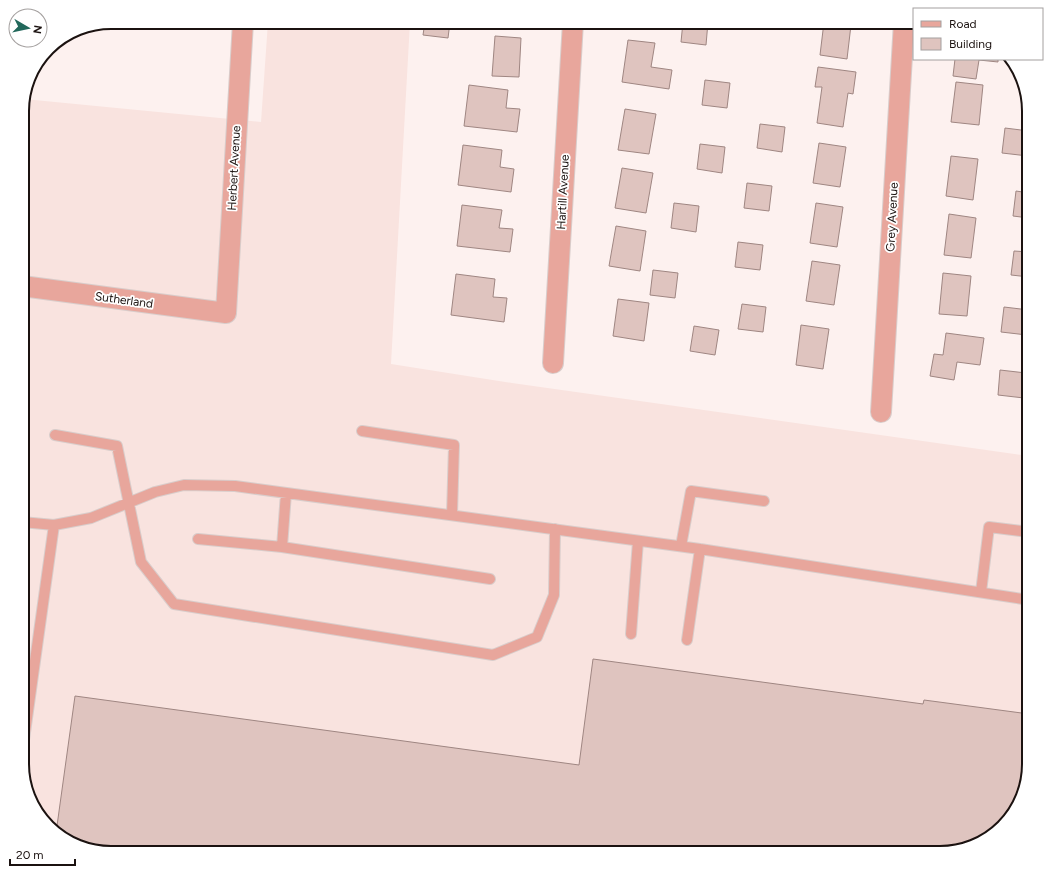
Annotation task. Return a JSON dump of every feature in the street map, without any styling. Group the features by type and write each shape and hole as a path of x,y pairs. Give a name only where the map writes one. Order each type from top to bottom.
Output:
{"street":[{"name":"Herbert Avenue","path":"226,313 243,29"},
{"name":"Hartill Avenue","path":"553,363 573,29"},
{"name":"Grey Avenue","path":"881,412 904,29"},
{"name":"Sutherland","path":"29,287 226,313"}],"lane":[{"path":"362,431 454,445 452,515"},
{"path":"54,435 117,446 141,562 174,604 493,655 537,637 554,595 555,528"},
{"path":"29,523 54,525 92,518 155,492 184,485 235,486 555,528 638,541 700,548 1022,599"},
{"path":"681,546 691,491 764,501"},
{"path":"282,547 286,493"},
{"path":"29,704 54,525"},
{"path":"981,592 989,527 1022,531"},
{"path":"198,539 282,547 490,579"},
{"path":"631,634 638,541"},
{"path":"687,640 700,548"}],"shaded area":[{"path":"268,29 410,29 391,364 512,383 1022,455 1022,770 1016,796 1002,818 986,832 972,840 946,846 111,846 84,842 57,826 43,810 35,796 29,770 30,100 261,122"}],"building":[{"path":"424,29 449,29 448,38 423,35"},
{"path":"682,29 707,29 706,45 681,42"},
{"path":"823,29 851,29 847,59 820,55"},
{"path":"495,36 521,38 519,77 492,76"},
{"path":"628,40 655,43 651,67 672,70 669,89 622,82"},
{"path":"955,60 979,60 976,79 953,76"},
{"path":"979,60 998,60 998,62"},
{"path":"818,67 856,72 853,94 848,93 843,127 817,123 822,87 815,87"},
{"path":"705,80 730,83 727,108 702,105"},
{"path":"956,82 983,85 979,125 951,122"},
{"path":"469,85 508,90 506,108 520,109 517,132 464,126"},
{"path":"625,109 656,114 649,154 618,150"},
{"path":"760,124 785,127 782,152 757,148"},
{"path":"1005,128 1022,130 1022,155 1002,153"},
{"path":"819,143 846,147 840,187 813,183"},
{"path":"700,144 725,147 722,173 697,169"},
{"path":"463,145 502,150 500,167 514,169 511,192 458,185"},
{"path":"951,156 978,159 973,200 946,196"},
{"path":"622,168 653,173 646,213 615,208"},
{"path":"747,183 772,186 769,211 744,208"},
{"path":"1016,191 1022,192 1022,217 1013,216"},
{"path":"674,203 699,206 696,232 671,228"},
{"path":"816,203 843,207 837,247 810,243"},
{"path":"462,205 502,210 499,228 513,229 510,252 457,246"},
{"path":"949,214 976,218 971,258 944,255"},
{"path":"616,226 646,231 640,271 609,266"},
{"path":"738,242 763,245 760,270 735,267"},
{"path":"1014,251 1022,252 1022,276 1011,275"},
{"path":"812,261 840,265 834,305 806,301"},
{"path":"653,270 678,273 675,298 650,295"},
{"path":"943,273 971,276 967,316 939,314"},
{"path":"456,274 495,279 493,297 507,298 504,322 451,315"},
{"path":"618,299 649,303 644,341 613,336"},
{"path":"742,304 766,307 763,332 738,329"},
{"path":"1004,307 1022,309 1022,334 1001,332"},
{"path":"801,325 829,329 823,369 796,365"},
{"path":"694,326 719,330 715,355 690,351"},
{"path":"946,333 984,338 980,365 957,362 954,380 930,376 934,354 943,355"},
{"path":"1000,370 1022,373 1022,398 998,395"},
{"path":"593,659 923,704 924,700 1022,713 1022,770 1016,796 1011,805 1002,818 986,832 972,840 946,846 111,846 84,842 57,826 75,696 579,765"}]}
